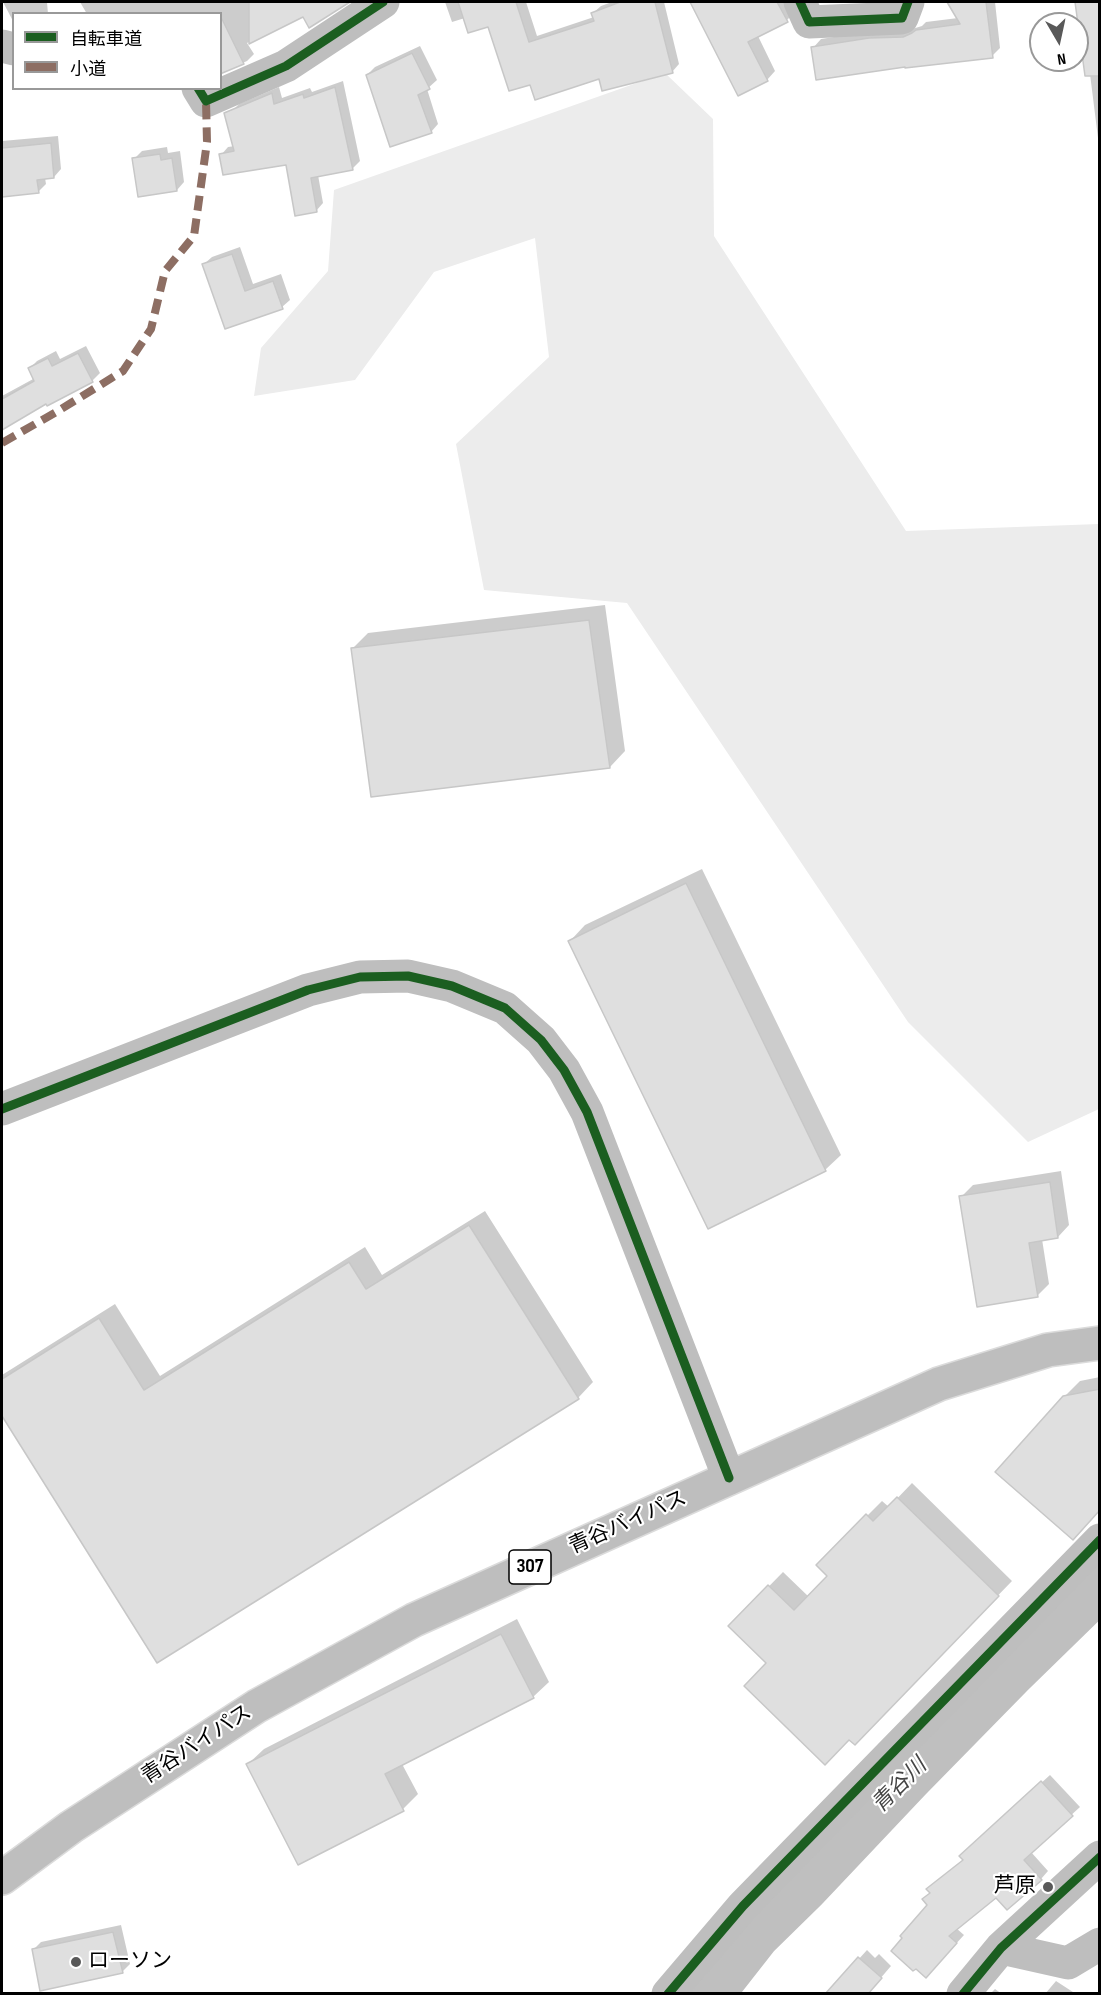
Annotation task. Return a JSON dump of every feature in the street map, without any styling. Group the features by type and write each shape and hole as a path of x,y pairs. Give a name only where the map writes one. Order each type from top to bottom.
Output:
{"main road":[{"path":"199,90 206,101 286,66 379,2"},
{"path":"800,2 809,22 902,18 908,2"},
{"path":"2,1109 308,990 360,977 408,976 452,986 505,1008 541,1041 564,1070 586,1112 729,1478"},
{"name":"青谷バイパス","path":"2,1878 71,1827 267,1700 414,1620 939,1384 1048,1350 1100,1344"},
{"path":"668,1994 743,1906 1100,1540"},
{"path":"963,1994 1001,1948 1100,1857"},
{"path":"1001,1948 1068,1963 1100,1944"}],"shaded area":[{"path":"665,73 713,119 714,236 906,531 1099,524 1099,1109 1028,1142 908,1022 627,603 484,590 456,444 549,357 535,238 434,272 355,380 254,396 261,348 328,271 334,190"}],"building":[{"path":"249,2 350,2 309,28 303,17 249,44"},
{"path":"458,2 516,2 529,42 594,21 591,13 620,2 655,2 673,73 602,91 599,79 535,100 530,85 509,91 488,27 468,33"},
{"path":"690,2 777,2 788,22 748,42 768,81 738,96"},
{"path":"947,2 986,2 993,58 905,67 816,80 811,47 869,38 903,37 916,30 960,24"},
{"path":"1075,2 1100,2 1100,76 1085,76 1084,72 1089,72 1089,12 1076,12"},
{"path":"222,19 244,64 222,73"},
{"path":"412,53 430,89 418,95 432,133 390,147 366,75"},
{"path":"335,87 353,170 311,178 317,212 295,216 286,165 223,175 219,154 234,151 224,113 272,93 274,104 303,94 304,98"},
{"path":"51,143 54,178 37,180 39,193 2,197 2,148"},
{"path":"160,154 161,160 172,158 177,191 138,197 132,158"},
{"path":"232,254 245,291 273,281 283,309 225,329 202,264"},
{"path":"78,353 93,382 47,406 46,404 2,430 2,399 34,381 28,368 48,358 52,366"},
{"path":"589,620 610,768 371,797 351,648"},
{"path":"686,883 826,1171 708,1229 568,941"},
{"path":"1050,1182 1058,1238 1029,1243 1038,1297 977,1307 959,1196"},
{"path":"469,1225 579,1399 157,1663 2,1416 2,1379 99,1318 144,1390 349,1262 366,1289"},
{"path":"1100,1389 1100,1510 1073,1540 995,1472 1063,1396"},
{"path":"897,1497 999,1596 855,1745 849,1740 825,1765 744,1686 766,1663 728,1626 768,1585 794,1610 827,1576 816,1565 866,1514 873,1521"},
{"path":"501,1634 534,1698 385,1774 404,1811 298,1865 246,1764"},
{"path":"1041,1781 1073,1816 1024,1860 1042,1880 1007,1910 996,1898 949,1936 957,1943 926,1978 916,1969 913,1971 891,1951 902,1938 900,1936 927,1905 922,1899 930,1893 926,1889 963,1860 959,1856"},
{"path":"113,1932 123,1973 40,1991 32,1949"},
{"path":"858,1957 882,1978 868,1994 825,1994"}],"waterway":[{"name":"青谷川","path":"708,1994 755,1934 1010,1672 1100,1584"}],"marked path":[{"path":"2,443 123,371 151,329 165,271 194,236 207,142 206,101"}],"cycle path":[{"path":"199,90 206,101 286,66 383,2"},
{"path":"800,2 809,22 902,18 908,2"},
{"path":"2,1109 308,990 360,977 408,976 452,986 505,1008 541,1040 564,1070 587,1112 729,1478"},
{"path":"668,1994 743,1906 1100,1540"},
{"path":"963,1994 1001,1948 1100,1857"}],"place":[{"name":"芦原","path":"1048,1887"},
{"name":"ローソン","path":"76,1962"}]}
